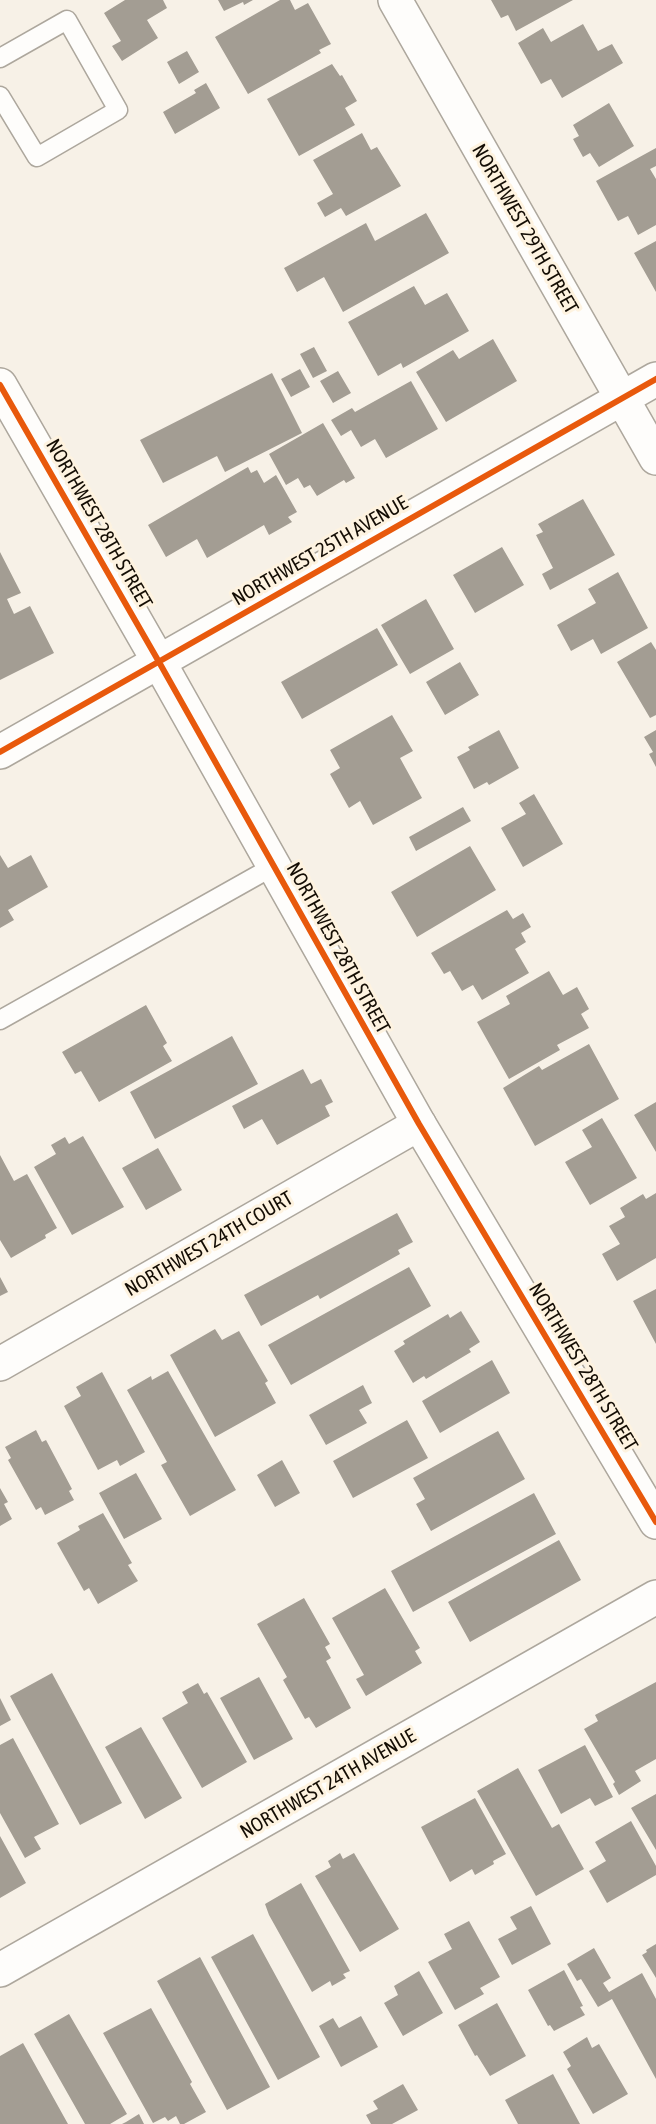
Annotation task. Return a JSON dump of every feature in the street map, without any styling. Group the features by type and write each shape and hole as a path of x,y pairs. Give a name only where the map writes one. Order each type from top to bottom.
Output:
{"street":[{"name":"NORTHWEST 29TH STREET","path":"395,0 656,458"},
{"name":"NORTHWEST 25TH AVENUE","path":"0,752 656,379"},
{"name":"NORTHWEST 28TH STREET","path":"0,385 159,662 418,1124 656,1522"},
{"name":"NORTHWEST 24TH COURT","path":"0,1364 418,1124"},
{"name":"NORTHWEST 24TH AVENUE","path":"0,1970 656,1597"}],"lane":[{"path":"0,58 67,20 118,110 37,158 0,96"},
{"path":"0,1020 274,866"}],"building":[{"path":"125,0 163,0 167,8 147,20 158,38 122,61 112,46 121,41 104,13"},
{"path":"218,0 253,0 224,11"},
{"path":"280,0 290,0 295,10 308,3 331,44 319,50 321,53 248,94 215,37"},
{"path":"491,0 573,0 516,31 508,15 501,18"},
{"path":"583,24 598,51 612,44 623,63 562,98 551,79 541,84 518,43 543,28 551,42"},
{"path":"187,51 199,72 179,84 167,62"},
{"path":"332,64 340,76 342,75 357,101 345,108 355,125 299,156 267,99"},
{"path":"206,83 220,108 175,134 163,112 196,93 194,90"},
{"path":"609,103 634,146 599,167 590,153 583,157 573,139 579,136 573,125"},
{"path":"362,133 371,150 377,147 401,186 346,216 341,208 325,217 317,203 333,194 313,160"},
{"path":"656,148 656,166 650,169 656,179 656,225 638,235 628,216 618,221 596,181"},
{"path":"426,213 449,253 343,312 324,277 297,292 284,268 366,223 375,241"},
{"path":"656,241 656,292 634,253"},
{"path":"414,286 425,305 447,293 469,331 403,368 401,363 378,376 348,322"},
{"path":"493,339 517,381 446,422 416,372 453,350 459,359"},
{"path":"314,347 327,371 313,378 300,354"},
{"path":"300,369 310,387 291,397 281,379"},
{"path":"338,371 351,393 333,403 320,381"},
{"path":"272,373 302,433 225,472 217,456 163,483 140,440"},
{"path":"411,381 438,429 386,458 375,439 361,447 351,430 341,436 331,420 352,408 355,412"},
{"path":"323,423 355,478 346,483 344,480 317,496 310,485 304,488 298,478 286,485 269,454"},
{"path":"248,467 251,473 257,470 264,483 276,475 297,512 288,517 292,522 269,535 264,525 207,558 197,539 166,557 148,525"},
{"path":"583,499 615,555 550,590 542,574 553,568 536,535 543,532 538,524"},
{"path":"502,547 524,585 475,613 453,575"},
{"path":"0,552 21,593 7,599 14,614 30,606 54,653 0,680"},
{"path":"618,572 648,628 601,654 593,639 571,651 557,625 596,603 588,589"},
{"path":"426,599 454,649 410,674 381,625"},
{"path":"377,628 398,665 302,719 281,682"},
{"path":"651,642 656,650 656,715 650,718 617,662"},
{"path":"460,662 479,695 445,715 426,682"},
{"path":"392,715 413,751 400,758 422,798 373,825 360,801 349,808 330,774 340,768 330,750"},
{"path":"499,730 519,768 489,785 487,782 474,789 457,757 470,750 468,747"},
{"path":"656,730 656,767 649,754 653,752 644,737"},
{"path":"534,794 563,844 523,867 501,828 526,814 519,803"},
{"path":"463,807 471,821 416,851 409,837"},
{"path":"470,846 496,890 417,937 391,892"},
{"path":"0,855 8,868 31,855 48,887 8,910 14,920 0,928"},
{"path":"507,910 513,919 523,913 531,927 521,933 526,942 515,949 529,973 482,1000 473,985 462,991 450,971 444,974 431,953"},
{"path":"549,971 563,995 577,987 589,1009 581,1014 589,1028 557,1045 560,1050 509,1079 477,1022 510,1004 506,996"},
{"path":"146,1005 167,1043 163,1046 172,1061 99,1102 81,1071 75,1074 62,1052"},
{"path":"232,1036 258,1084 155,1139 130,1092"},
{"path":"589,1044 619,1099 535,1146 503,1088 539,1066 542,1070"},
{"path":"303,1069 311,1084 321,1079 333,1102 325,1106 330,1116 277,1145 262,1119 244,1129 232,1106"},
{"path":"656,1102 656,1152 634,1115"},
{"path":"602,1118 637,1178 590,1205 565,1162 592,1147 582,1130"},
{"path":"83,1136 124,1207 72,1235 34,1167 56,1154 51,1145 65,1137 69,1144"},
{"path":"158,1148 182,1190 146,1210 122,1168"},
{"path":"0,1155 14,1181 27,1174 57,1228 45,1235 46,1238 11,1258 0,1240"},
{"path":"656,1193 656,1258 617,1281 602,1254 620,1244 609,1226 625,1217 620,1208 643,1194 646,1199"},
{"path":"397,1213 413,1242 398,1250 400,1254 320,1299 318,1295 261,1326 244,1295"},
{"path":"409,1267 431,1306 291,1385 268,1345"},
{"path":"0,1277 8,1292 0,1296"},
{"path":"656,1289 656,1344 633,1301"},
{"path":"461,1311 480,1342 469,1349 471,1352 426,1379 424,1376 413,1383 394,1351 405,1344 403,1341 448,1314 450,1318"},
{"path":"215,1329 222,1340 239,1331 268,1381 265,1383 276,1403 215,1437 170,1355"},
{"path":"492,1360 510,1393 440,1433 422,1401"},
{"path":"168,1371 236,1490 190,1516 161,1465 167,1462 127,1390 151,1376 152,1380"},
{"path":"102,1372 145,1452 120,1466 117,1460 98,1470 64,1406 81,1396 76,1387"},
{"path":"363,1385 372,1403 359,1410 367,1423 326,1445 309,1415"},
{"path":"407,1420 428,1458 353,1498 333,1461"},
{"path":"36,1430 42,1442 46,1440 72,1489 69,1491 74,1500 45,1515 41,1507 36,1510 8,1460 11,1458 5,1447"},
{"path":"498,1431 525,1479 431,1531 416,1504 425,1499 413,1478"},
{"path":"282,1460 300,1493 275,1507 257,1475"},
{"path":"136,1473 162,1519 124,1539 99,1493"},
{"path":"0,1488 8,1502 4,1504 12,1519 0,1526"},
{"path":"534,1493 556,1534 413,1612 391,1571"},
{"path":"103,1513 132,1563 128,1565 138,1581 98,1604 89,1588 84,1591 57,1543 80,1530 78,1526"},
{"path":"559,1540 581,1580 470,1642 448,1602"},
{"path":"385,1588 420,1648 415,1651 422,1663 366,1696 356,1679 364,1675 332,1618"},
{"path":"304,1598 330,1644 325,1647 331,1658 326,1661 351,1708 316,1728 309,1717 305,1719 283,1680 287,1677 257,1624"},
{"path":"52,1673 122,1803 80,1825 10,1696"},
{"path":"259,1677 293,1739 254,1760 220,1698"},
{"path":"656,1682 656,1759 635,1771 641,1781 619,1795 613,1784 615,1782 584,1729 598,1721 595,1715"},
{"path":"198,1683 204,1694 207,1692 247,1762 202,1788 162,1718 188,1703 182,1692"},
{"path":"0,1698 11,1720 0,1726"},
{"path":"141,1727 182,1798 145,1819 105,1747"},
{"path":"13,1738 59,1824 34,1837 41,1849 25,1858 0,1813 0,1745"},
{"path":"585,1745 613,1797 595,1806 590,1798 561,1814 538,1770"},
{"path":"518,1768 552,1828 559,1824 584,1869 536,1896 477,1791"},
{"path":"656,1794 656,1850 631,1808"},
{"path":"475,1798 506,1854 475,1875 472,1869 450,1882 421,1827"},
{"path":"631,1821 656,1866 656,1875 607,1903 589,1871 606,1861 595,1842"},
{"path":"0,1836 26,1883 0,1898"},
{"path":"340,1853 343,1859 354,1853 399,1929 360,1952 315,1876 331,1867 328,1861"},
{"path":"301,1883 350,1971 343,1974 346,1978 332,1986 330,1981 312,1992 265,1904"},
{"path":"531,1906 551,1944 512,1965 498,1939 517,1929 510,1917"},
{"path":"469,1921 500,1977 480,1988 484,1994 455,2010 428,1962 452,1949 444,1934"},
{"path":"253,1934 320,2057 278,2080 211,1957"},
{"path":"656,1944 656,1978 642,1955"},
{"path":"594,1948 611,1978 603,1983 609,1992 642,1973 656,1999 656,2079 612,1999 598,2007 581,1979 577,1981 567,1964"},
{"path":"200,1957 270,2087 227,2110 157,1981"},
{"path":"564,1970 583,2006 580,2007 585,2015 554,2031 550,2025 548,2026 528,1990"},
{"path":"419,1971 443,2013 403,2036 384,2003 398,1995 394,1986"},
{"path":"497,2003 526,2056 490,2076 477,2055 475,2056 458,2025"},
{"path":"151,2008 206,2112 184,2124 180,2124 176,2116 168,2121 165,2117 153,2123 103,2033"},
{"path":"69,2014 127,2114 110,2124 85,2124 34,2034"},
{"path":"361,2016 378,2047 341,2067 319,2026 333,2018 339,2028"},
{"path":"587,2037 592,2048 599,2044 628,2094 593,2114 567,2069 571,2066 563,2052"},
{"path":"23,2043 68,2124 0,2124 0,2056"},
{"path":"553,2074 580,2124 518,2124 505,2100"},
{"path":"403,2084 418,2110 392,2124 371,2124 366,2115 378,2109 373,2101"},
{"path":"139,2114 144,2124 122,2124 126,2122"}],"cycle path":[{"path":"0,752 656,379"},
{"path":"0,385 419,1124 656,1522"}]}
